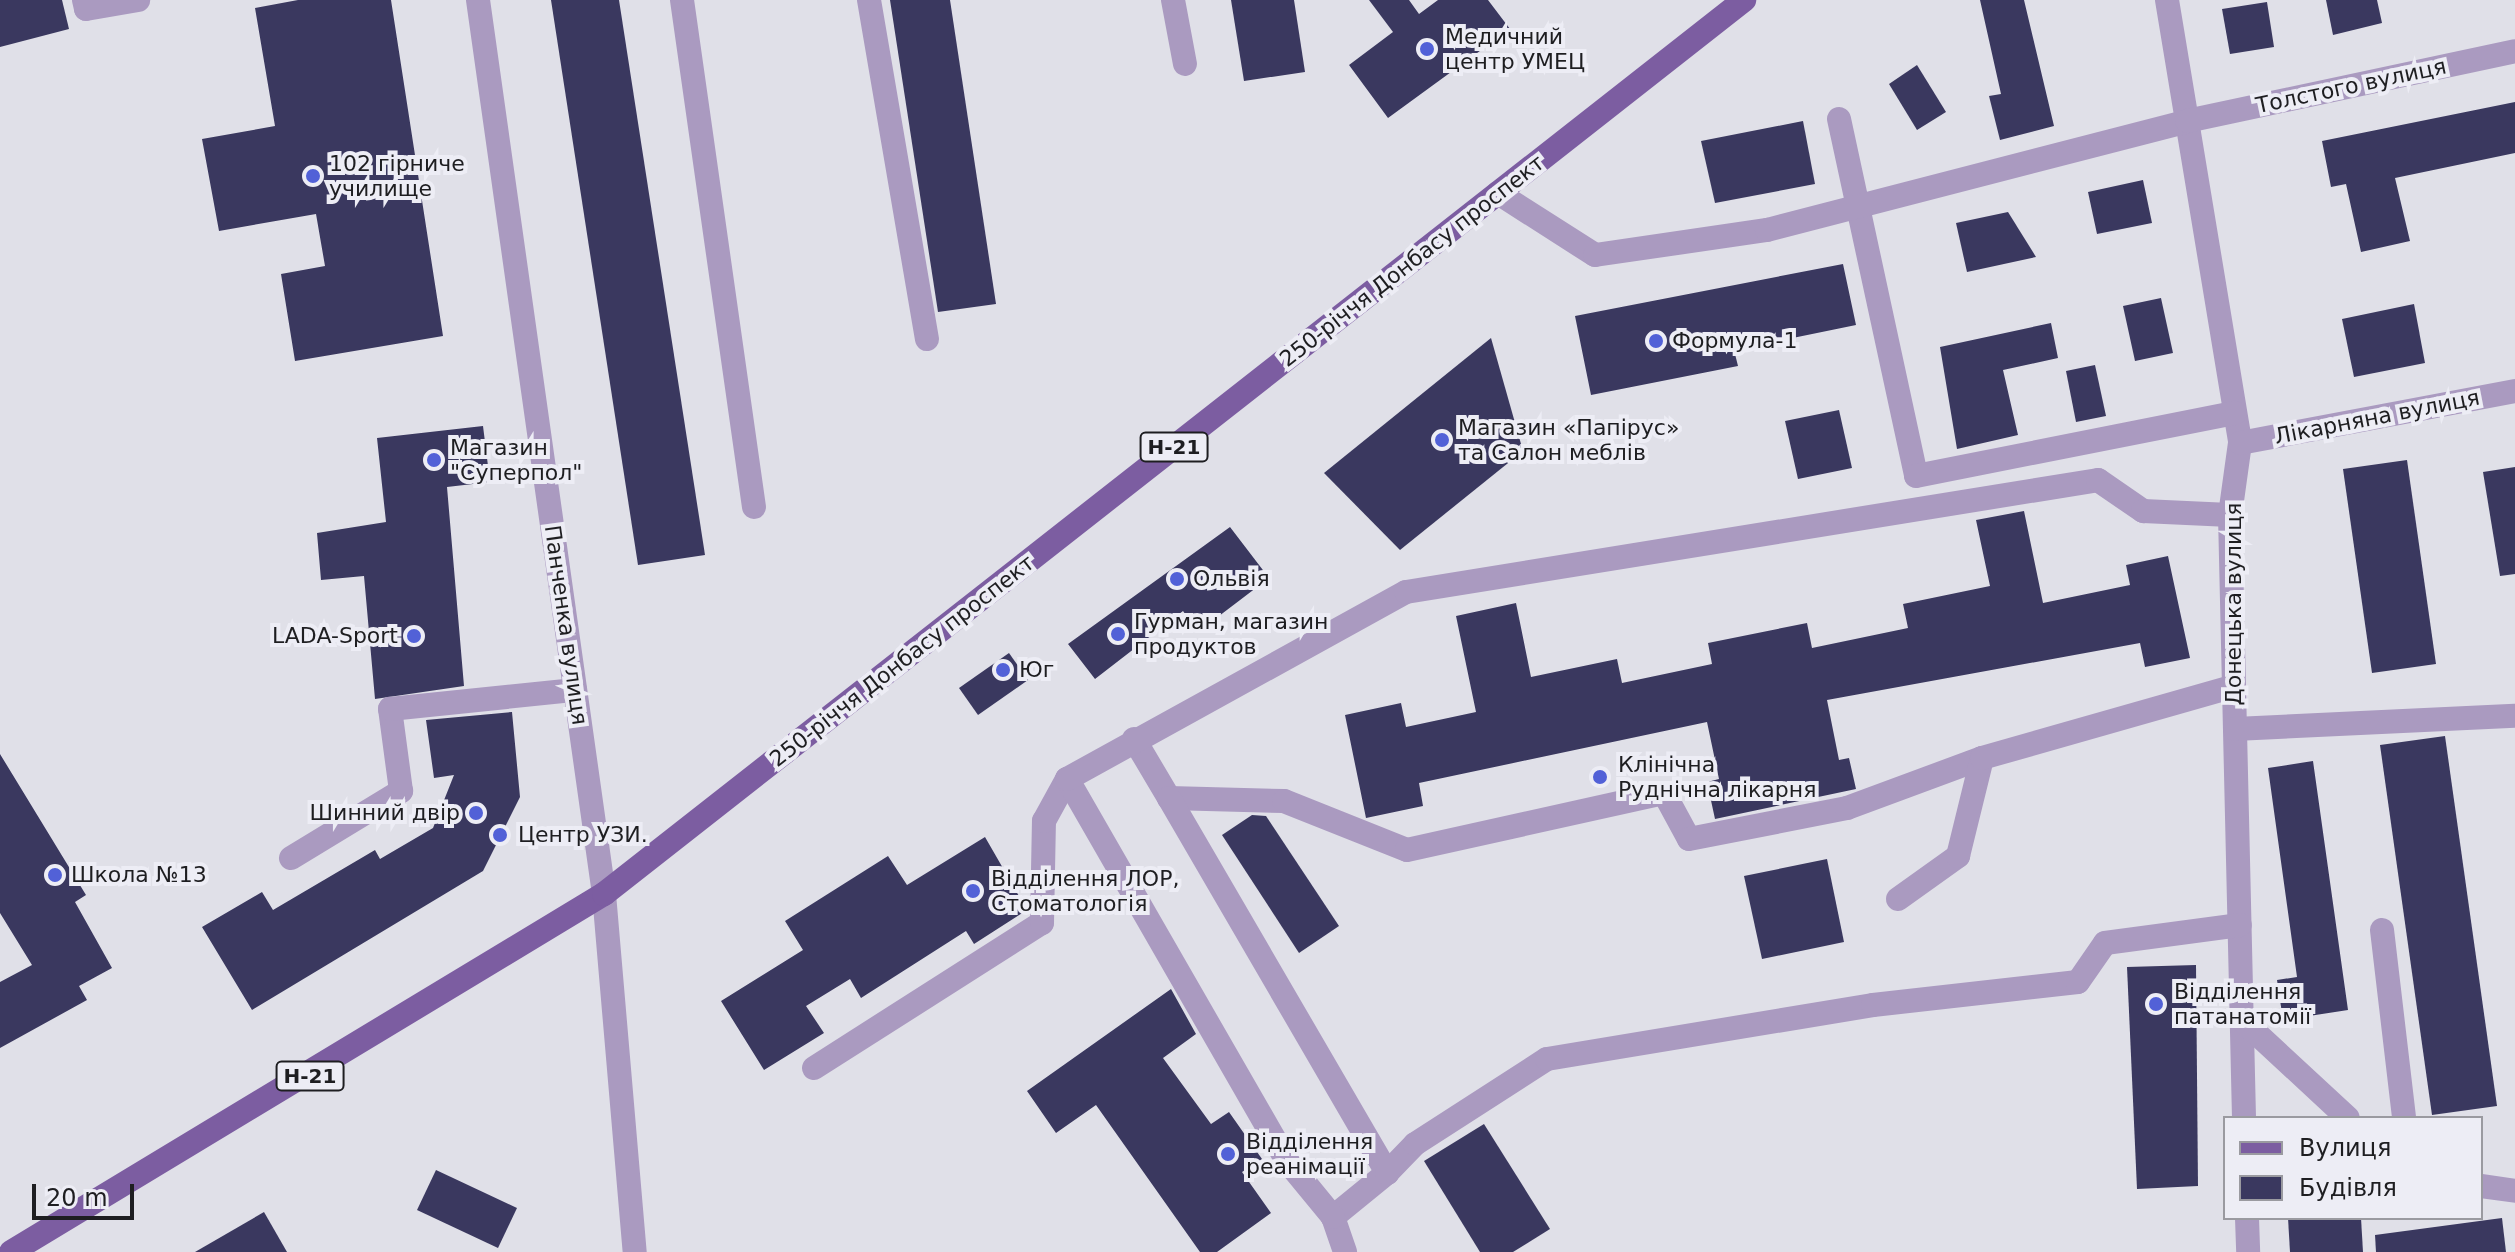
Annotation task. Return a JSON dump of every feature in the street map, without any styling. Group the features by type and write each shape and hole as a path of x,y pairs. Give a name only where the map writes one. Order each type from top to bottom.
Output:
{"main road":[{"name":"250-річчя Донбасу проспект","path":"11,1252 514,955 604,894 1744,0"}],"street":[{"path":"84,0 86,9 138,0"},
{"name":"Панченка вулиця","path":"478,0 604,894 635,1252"},
{"path":"682,0 754,507"},
{"path":"869,0 927,339"},
{"path":"1173,0 1185,64"},
{"name":"Донецька вулиця","path":"2167,0 2240,443 2230,515 2244,1116"},
{"name":"Толстого вулиця","path":"1498,193 1595,255 1767,230 1860,202 2187,121 2515,51"},
{"path":"1839,119 1860,202 1916,476 2235,413"},
{"name":"Лікарняна вулиця","path":"2240,443 2515,391"},
{"path":"814,1068 1042,923 1044,821 1067,779 1134,739 1406,592 2098,480 2143,511 2230,515"},
{"path":"1169,798 1284,801 1407,850 1664,793 1689,839 1847,808 1982,758 2234,686"},
{"path":"291,858 401,791 390,709 575,690"},
{"path":"2235,729 2515,716"},
{"path":"1134,739 1387,1173"},
{"path":"1898,899 1958,856 1982,758"},
{"path":"1067,779 1287,1161 1333,1217 1345,1252"},
{"path":"1333,1217 1387,1173 1415,1144 1547,1059 1873,1005 2078,982 2105,943 2240,925"},
{"path":"2382,930 2404,1116"},
{"path":"2242,1020 2346,1116"},
{"path":"2483,1186 2515,1191"},
{"path":"2247,1220 2248,1252"}],"building":[{"path":"0,0 62,0 69,29 0,47"},
{"name":"102 гірниче училище","path":"298,0 391,0 443,336 295,361 281,274 325,266 316,214 219,231 202,139 275,126 255,8"},
{"path":"551,0 619,0 705,555 638,565"},
{"path":"890,0 950,0 996,304 938,312"},
{"path":"1231,0 1294,0 1305,72 1244,81"},
{"name":"Медичний центр УМЕЦ","path":"1369,0 1409,0 1419,14 1438,0 1488,0 1510,29 1388,118 1349,65 1393,32"},
{"path":"1980,0 2024,0 2054,126 2000,140 1989,96 2001,94"},
{"path":"2326,0 2377,0 2382,23 2333,35"},
{"path":"2267,2 2274,47 2230,54 2222,9"},
{"path":"1917,65 1946,112 1917,130 1889,84"},
{"path":"2515,102 2515,153 2395,178 2410,241 2361,252 2346,184 2331,187 2322,141"},
{"path":"1803,121 1815,184 1715,203 1701,141"},
{"path":"2143,180 2152,223 2097,234 2088,192"},
{"path":"2008,212 2036,257 1967,272 1956,223"},
{"name":"Формула-1","path":"1843,264 1856,325 1734,350 1738,366 1591,395 1575,316"},
{"path":"2161,298 2173,353 2135,361 2123,306"},
{"path":"2414,304 2425,363 2354,377 2342,319"},
{"path":"2051,323 2058,358 2003,370 2018,435 1957,449 1940,347"},
{"name":"Магазин «Папірус» та Салон меблів","path":"1491,338 1523,451 1400,550 1324,473"},
{"path":"2095,365 2106,416 2076,422 2066,371"},
{"path":"1839,410 1852,468 1798,479 1785,421"},
{"name":"LADA-Sport","path":"483,426 490,482 447,487 464,686 375,699 364,576 321,580 317,533 386,522 377,438"},
{"path":"2407,460 2436,664 2372,673 2343,469"},
{"path":"2515,467 2515,574 2500,576 2483,472"},
{"path":"2024,511 2043,603 2130,585 2126,565 2168,556 2190,658 2145,667 2140,643 1827,700 1839,760 1849,758 1856,789 1715,819 1707,782 1719,779 1707,722 1419,783 1423,806 1366,818 1345,715 1401,703 1406,727 1476,712 1456,616 1516,603 1531,677 1617,659 1622,683 1712,664 1708,643 1807,623 1812,648 1908,628 1903,604 1990,586 1976,520"},
{"path":"1230,527 1269,578 1198,632 1183,611 1095,679 1068,644"},
{"path":"1009,653 1028,680 978,715 959,688"},
{"path":"512,712 520,797 483,871 252,1010 202,927 262,892 273,910 375,850 380,859 433,828 454,775 434,778 426,720"},
{"path":"2445,736 2497,1106 2432,1115 2380,745"},
{"path":"0,754 86,895 75,902 112,968 79,986 87,1000 0,1048 0,982 32,965 0,913"},
{"path":"2313,761 2348,1010 2283,1020 2277,980 2297,977 2268,768"},
{"path":"1252,815 1266,816 1339,926 1299,953 1222,835"},
{"path":"985,837 1027,910 974,944 966,931 861,998 850,979 806,1006 824,1033 764,1070 721,1001 803,950 785,921 888,856 907,885"},
{"path":"1827,859 1844,942 1762,959 1744,876"},
{"path":"2196,965 2198,1186 2137,1189 2127,967"},
{"path":"1171,989 1196,1034 1163,1058 1211,1124 1229,1112 1262,1159 1242,1172 1271,1213 1217,1252 1200,1252 1096,1105 1056,1133 1027,1091"},
{"path":"1484,1124 1550,1229 1513,1252 1480,1252 1424,1161"},
{"path":"436,1170 517,1208 498,1248 417,1210"},
{"path":"264,1212 287,1252 195,1252"},
{"path":"2502,1218 2506,1252 2376,1252 2375,1235"},
{"path":"2288,1220 2361,1220 2363,1252 2290,1252"}],"place":[{"name":"Медичний центр УМЕЦ","path":"1427,49"},
{"name":"102 гірниче училище","path":"313,176"},
{"name":"Формула-1","path":"1656,341"},
{"name":"Магазин «Папірус» та Салон меблів","path":"1442,440"},
{"name":"Магазин \"Суперпол\"","path":"434,460"},
{"name":"Ольвія","path":"1177,579"},
{"name":"Гурман, магазин продуктов","path":"1118,634"},
{"name":"LADA-Sport","path":"414,636"},
{"name":"Юг","path":"1003,670"},
{"name":"Клінічна Руднічна лікарня","path":"1600,777"},
{"name":"Шинний двір","path":"476,813"},
{"name":"Центр УЗИ.","path":"500,835"},
{"name":"Школа №13","path":"55,875"},
{"name":"Відділення ЛОР, Стоматологія","path":"973,891"},
{"name":"Відділення патанатомії","path":"2156,1004"},
{"name":"Відділення реанімації","path":"1228,1154"}]}
